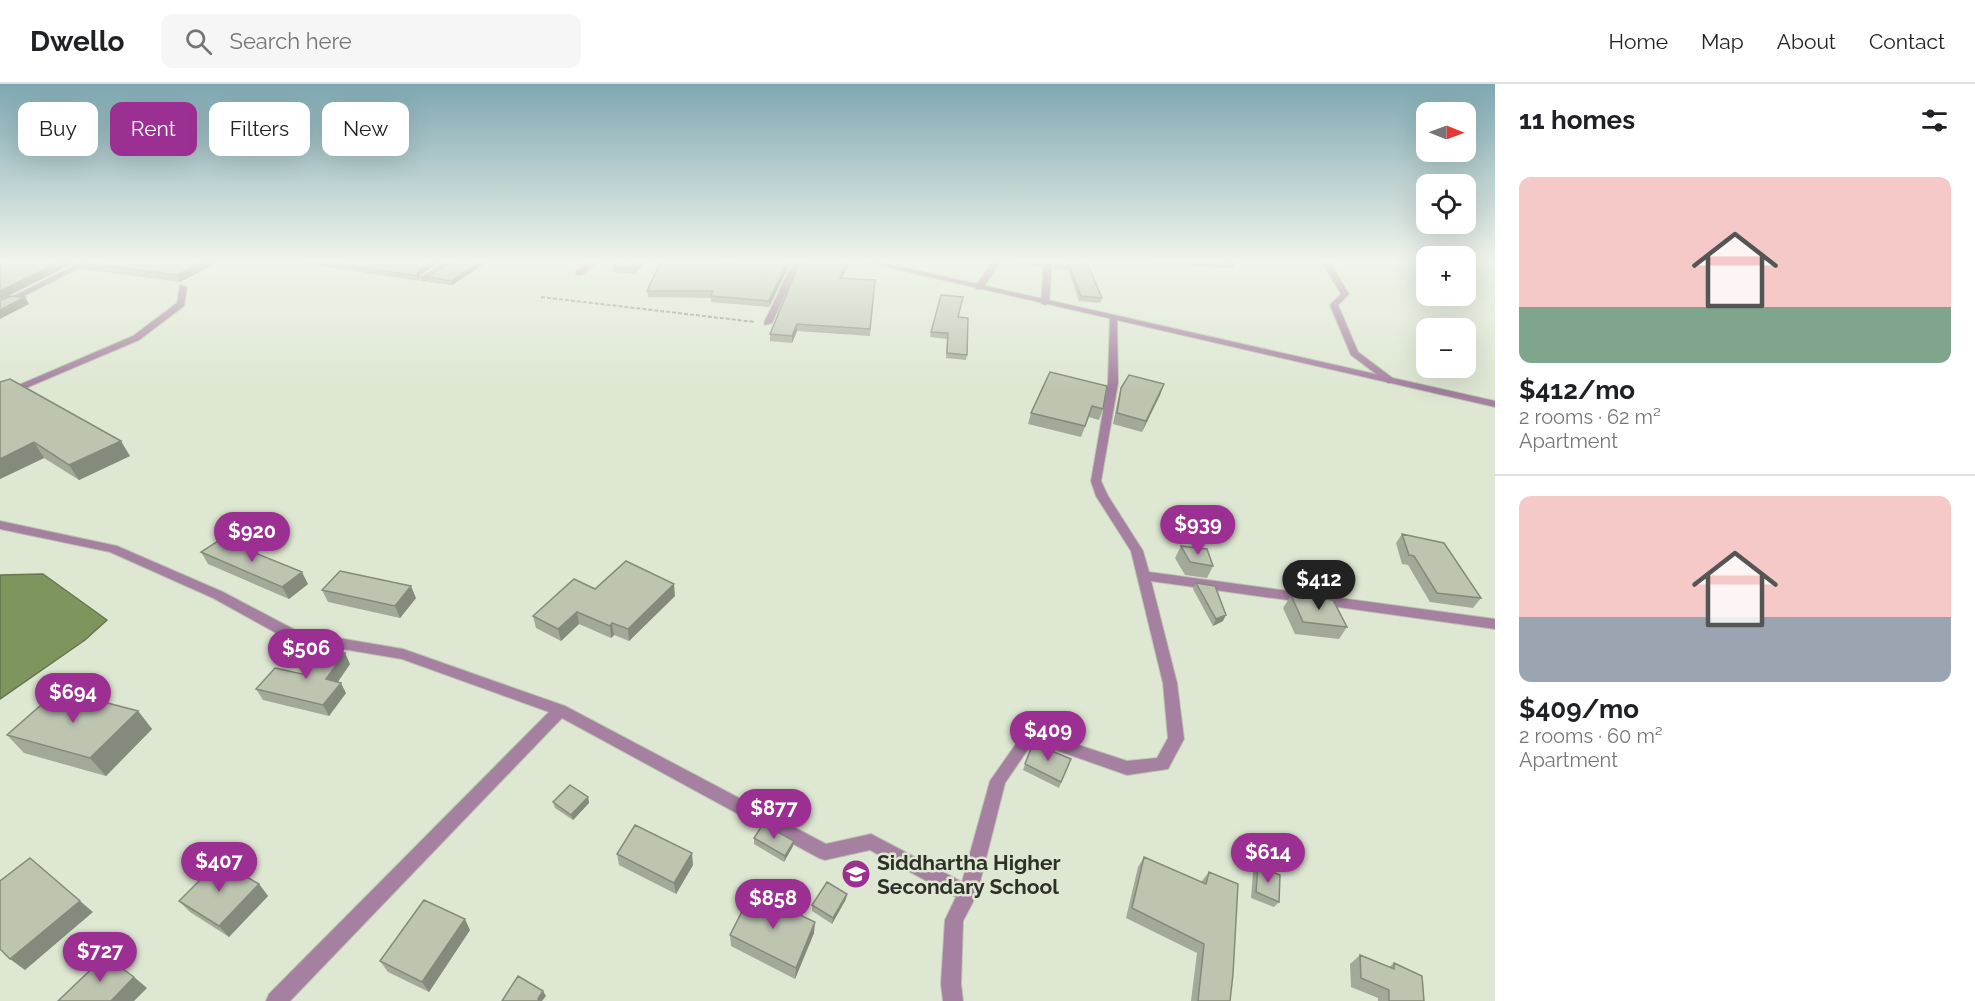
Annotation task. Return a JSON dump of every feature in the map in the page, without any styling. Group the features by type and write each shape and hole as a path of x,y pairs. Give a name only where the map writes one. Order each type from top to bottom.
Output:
{"street":[{"path":"0,396 136,338 181,304"},
{"path":"768,323 777,304"},
{"path":"1049,304 1495,405"},
{"path":"1335,304 1354,353 1391,381"},
{"path":"953,1001 951,984 954,920 968,894 998,781 1030,735 1127,768 1162,764 1176,739 1170,683 1145,576 1137,551 1102,496 1096,482 1113,383 1113,318"},
{"path":"0,525 113,549 218,595 294,636 403,654 560,710 825,852 871,842 968,894"},
{"path":"1145,576 1495,624"},
{"path":"276,1001 560,710"}],"path":[{"path":"601,304 768,323"}],"shaded area":[{"path":"43,574 107,620 85,640 0,699 0,575"}],"building":[{"path":"0,304 12,304 0,310"},
{"path":"783,304 873,304 870,329 797,324 792,336 770,334"},
{"path":"939,304 961,304 958,317 968,318 967,355 947,353 948,333 931,332"},
{"path":"1050,372 1107,386 1103,409 1092,406 1085,426 1031,413"},
{"path":"1129,375 1164,384 1146,421 1117,413 1121,388"},
{"path":"10,379 121,441 69,465 34,442 0,459 0,382"},
{"path":"1402,534 1444,543 1481,598 1437,593 1414,556 1409,555"},
{"path":"221,539 302,572 282,587 201,552"},
{"path":"1181,546 1207,549 1213,566 1190,562"},
{"path":"626,561 674,584 628,629 612,623 610,626 577,612 558,629 533,616 574,579 595,589"},
{"path":"340,571 411,586 395,606 322,590"},
{"path":"1196,583 1215,586 1226,615 1216,619"},
{"path":"1291,595 1333,600 1347,627 1303,622"},
{"path":"320,650 345,653 326,679 341,683 323,705 256,689 275,668 302,674"},
{"path":"58,690 138,711 90,758 7,735"},
{"path":"1033,743 1071,759 1061,782 1025,764"},
{"path":"570,785 588,797 571,815 553,802"},
{"path":"763,824 794,841 785,856 754,838"},
{"path":"635,825 692,853 674,883 617,854"},
{"path":"1144,857 1206,884 1209,872 1238,884 1230,1001 1198,1001 1204,944 1132,908"},
{"path":"30,858 80,901 10,959 0,949 0,881"},
{"path":"219,861 259,884 219,926 179,901"},
{"path":"1258,866 1280,875 1279,902 1256,892"},
{"path":"827,882 847,894 833,918 812,905"},
{"path":"752,892 815,922 796,968 730,935"},
{"path":"424,900 465,919 422,982 380,961"},
{"path":"1360,955 1394,969 1394,963 1422,976 1424,1001 1389,1001 1389,990 1361,978"},
{"path":"105,956 134,977 111,1001 58,1001"},
{"path":"518,976 543,991 538,999 540,1001 502,1001"}],"place":[{"name":"Siddhartha Higher Secondary School","path":"856,874"}]}
